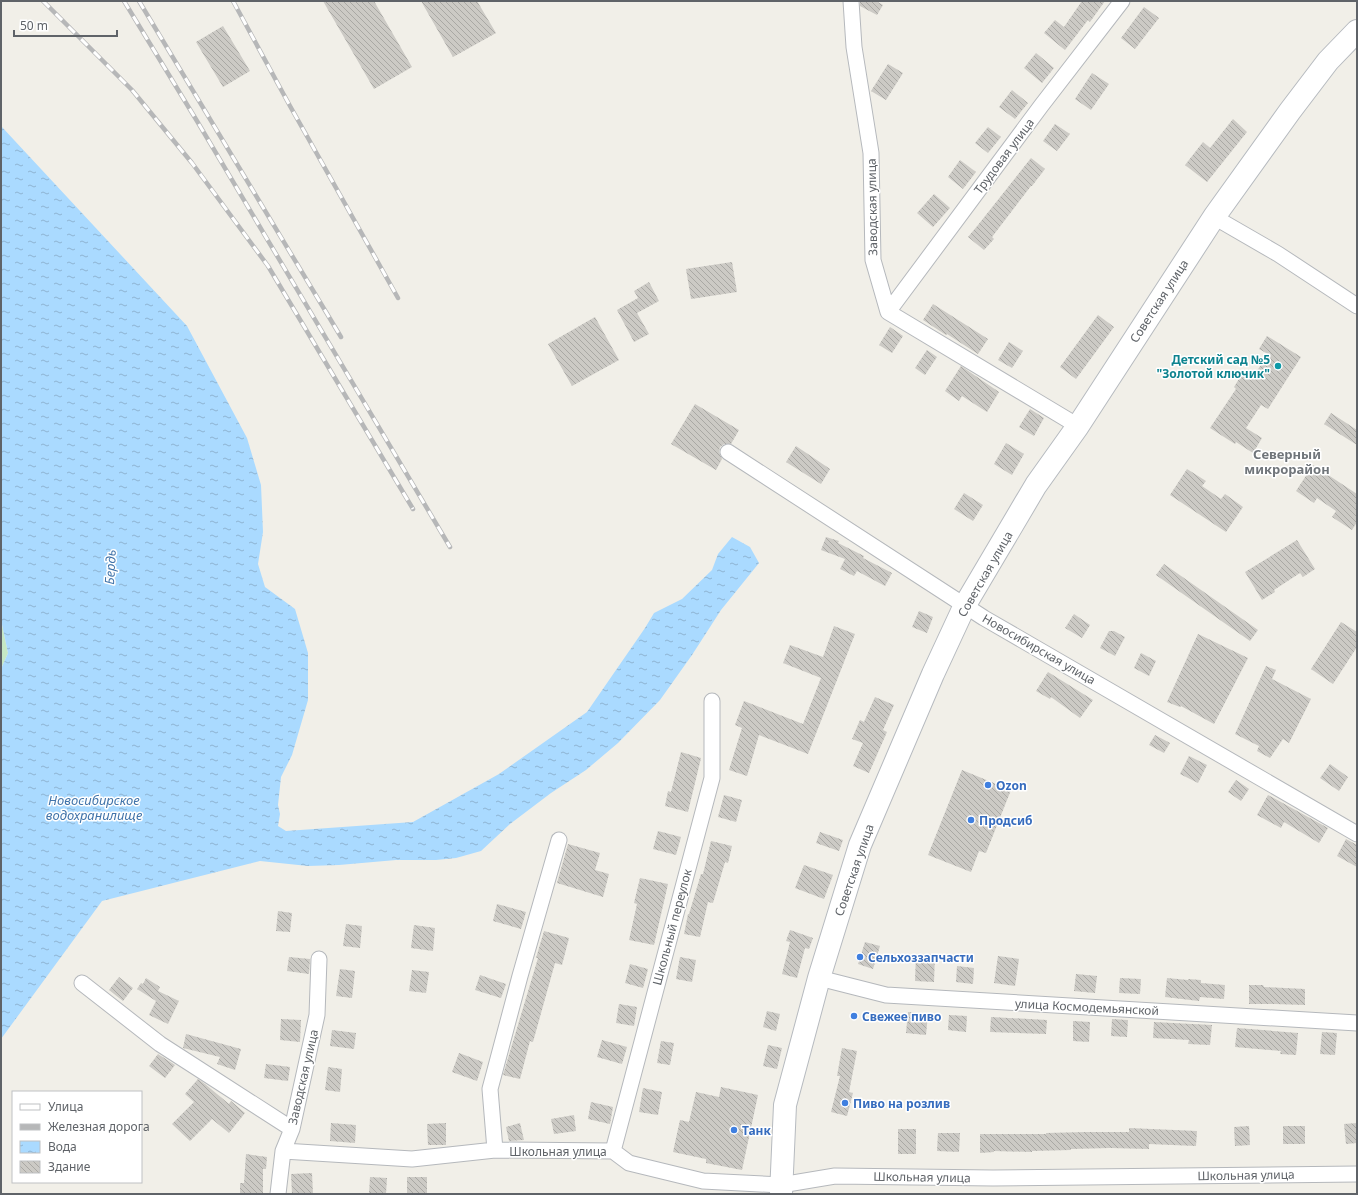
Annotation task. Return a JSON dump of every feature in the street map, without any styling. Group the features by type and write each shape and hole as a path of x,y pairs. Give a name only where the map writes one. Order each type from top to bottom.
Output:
{"main road":[{"name":"Советская улица","path":"781,1189 785,1105 819,978 860,845 933,674 965,605 1036,485 1078,426 1214,217 1328,61 1357,32"}],"street":[{"name":"Заводская улица","path":"851,1 854,47 871,153 873,260 888,312"},
{"name":"Трудовая улица","path":"888,312 1041,106 1122,1"},
{"path":"1214,217 1278,254 1357,306"},
{"path":"888,312 1078,426"},
{"name":"Новосибирская улица","path":"728,452 965,605 1357,834"},
{"name":"Школьный переулок","path":"613,1151 712,778 712,701"},
{"name":"Школьная улица","path":"495,1150 490,1089 520,976 559,840"},
{"name":"Заводская улица","path":"278,1194 283,1151 292,1129 317,1015 319,959"},
{"name":"улица Космодемьянской","path":"819,978 886,995 1357,1023"},
{"path":"82,983 160,1044 292,1129"},
{"name":"Школьная улица","path":"283,1151 412,1159 495,1150 613,1151 629,1163 703,1181 781,1189 835,1176 993,1178 1357,1174"}],"green space":[{"path":"1,620 8,653 1,669"}],"water":[{"path":"1,126 187,326 247,438 261,485 263,532 258,564 265,587 295,609 308,653 308,700 292,755 281,777 278,805 280,814 278,826 286,831 413,822 499,774 587,712 654,613 682,599 712,570 718,554 732,537 750,547 759,563 721,610 692,655 660,700 618,743 586,770 551,793 510,824 481,851 456,858 436,860 396,860 339,865 308,866 260,861 102,901 1,1039 1,669 8,653 1,620"}],"building":[{"path":"323,1 374,1 412,67 374,89"},
{"path":"421,1 477,1 496,33 453,57"},
{"path":"860,1 876,1 883,5 877,15 860,6"},
{"path":"1082,1 1105,1 1090,22 1088,20 1065,50 1044,33 1055,20 1064,27"},
{"path":"1144,7 1159,18 1135,49 1121,38"},
{"path":"223,26 250,71 223,87 196,42"},
{"path":"1036,53 1054,68 1042,83 1024,68"},
{"path":"888,64 903,73 886,100 871,91"},
{"path":"1092,73 1109,84 1091,110 1075,99"},
{"path":"1012,90 1028,103 1015,119 999,107"},
{"path":"1233,119 1247,132 1207,182 1185,165 1203,142 1210,148"},
{"path":"1055,124 1070,134 1057,151 1043,141"},
{"path":"988,127 1001,137 988,153 975,143"},
{"path":"1031,158 1045,169 992,237 994,239 984,250 968,237"},
{"path":"960,160 976,172 963,189 948,177"},
{"path":"934,194 950,208 933,227 917,213"},
{"path":"732,262 737,292 691,299 686,269"},
{"path":"649,282 659,301 637,313 649,334 634,342 617,310 638,298 634,291"},
{"path":"933,304 988,339 978,354 923,320"},
{"path":"1098,315 1114,327 1076,379 1060,367"},
{"path":"595,317 619,360 572,386 548,344"},
{"path":"890,327 903,336 892,353 879,345"},
{"path":"1267,336 1301,357 1268,409 1261,405 1246,428 1262,438 1253,453 1236,442 1235,444 1210,428 1236,389 1234,387 1242,374 1251,380 1268,354 1259,349"},
{"path":"1009,342 1023,351 1012,368 998,360"},
{"path":"927,350 937,357 925,375 915,368"},
{"path":"961,366 999,392 987,412 962,396 959,401 945,391"},
{"path":"695,404 739,430 731,444 724,444 720,447 719,452 722,459 716,470 671,444"},
{"path":"1030,409 1044,418 1034,436 1019,427"},
{"path":"1331,413 1357,430 1357,445 1324,424"},
{"path":"1006,443 1024,454 1012,475 994,464"},
{"path":"796,446 830,469 821,484 786,462"},
{"path":"1313,465 1357,494 1357,522 1352,530 1332,517 1336,511 1317,498 1314,503 1296,491"},
{"path":"1187,469 1206,481 1202,486 1221,499 1225,494 1243,507 1226,532 1170,495"},
{"path":"964,493 983,505 973,521 954,509"},
{"path":"826,537 839,541 838,543 864,556 863,558 892,573 885,586 857,571 854,576 840,569 845,559 821,550"},
{"path":"1297,540 1315,569 1303,577 1300,573 1274,590 1275,592 1262,600 1245,572"},
{"path":"1164,564 1258,630 1250,641 1156,575"},
{"path":"919,611 933,617 927,633 912,627"},
{"path":"1074,614 1090,625 1082,638 1065,628"},
{"path":"1341,622 1357,632 1357,647 1333,684 1311,669"},
{"path":"834,626 855,634 808,754 759,735 747,776 729,770 742,728 735,725 744,701 803,724 821,678 783,663 790,645 823,657"},
{"path":"1109,631 1114,631 1125,637 1115,656 1100,648"},
{"path":"1198,634 1248,658 1214,724 1181,706 1180,707 1167,702"},
{"path":"1141,653 1156,661 1149,676 1134,668"},
{"path":"1266,666 1276,670 1272,679 1311,699 1289,743 1283,739 1270,758 1257,751 1259,746 1235,734"},
{"path":"1048,672 1093,700 1080,718 1051,697 1050,699 1036,691"},
{"path":"875,697 894,705 883,730 887,732 869,773 853,766 863,743 852,739 860,720 864,722"},
{"path":"1155,735 1170,743 1164,753 1149,745"},
{"path":"681,752 701,758 688,812 665,806 668,791 671,792"},
{"path":"1189,756 1207,765 1198,783 1180,774"},
{"path":"1330,764 1348,777 1339,791 1320,778"},
{"name":"Продсиб","path":"962,770 1011,790 986,853 979,851 971,872 928,855"},
{"path":"1236,780 1249,789 1241,801 1228,792"},
{"path":"724,795 742,800 736,822 718,817"},
{"path":"1268,795 1328,828 1319,843 1284,822 1281,828 1257,815"},
{"path":"658,831 681,837 676,855 653,849"},
{"path":"820,832 843,840 839,851 816,843"},
{"path":"1346,839 1357,845 1357,867 1337,856"},
{"path":"711,841 732,846 728,863 725,862 713,903 708,902 700,937 684,934 688,914 701,874 703,874"},
{"path":"568,844 600,853 595,870 609,874 603,897 557,883"},
{"path":"804,865 833,875 824,899 795,888"},
{"path":"640,878 668,884 654,945 629,940 637,904 634,903"},
{"path":"497,904 526,912 521,929 493,921"},
{"path":"278,911 292,913 290,932 276,931"},
{"path":"346,924 362,926 360,948 343,946"},
{"path":"414,925 435,928 433,951 411,948"},
{"path":"790,930 813,938 809,949 805,948 797,978 782,974 790,942 786,941"},
{"path":"544,931 569,938 562,965 555,963 533,1042 530,1041 520,1079 503,1075 538,958 536,958"},
{"path":"865,942 880,946 873,969 858,964"},
{"path":"916,954 935,954 934,982 915,981"},
{"path":"998,956 1019,959 1015,986 994,983"},
{"path":"289,957 310,959 309,974 287,971"},
{"path":"680,957 696,960 692,982 676,979"},
{"path":"630,964 648,969 643,988 625,983"},
{"path":"957,966 974,968 973,984 956,982"},
{"path":"340,969 355,971 352,998 336,996"},
{"path":"412,970 429,972 426,993 409,991"},
{"path":"1076,974 1097,976 1095,993 1074,991"},
{"path":"480,975 506,984 501,998 475,990"},
{"path":"119,977 133,988 123,1001 109,990"},
{"path":"146,978 160,987 158,991 179,1001 168,1024 149,1015 156,1001 137,989 141,983 143,984"},
{"path":"1120,978 1141,979 1140,994 1119,993"},
{"path":"1167,978 1201,980 1201,983 1225,985 1224,999 1200,997 1199,1001 1165,997"},
{"path":"1249,985 1305,989 1305,1005 1249,1004"},
{"path":"619,1004 637,1007 634,1026 616,1023"},
{"path":"767,1011 780,1014 776,1031 763,1027"},
{"path":"908,1012 928,1014 926,1035 906,1033"},
{"path":"949,1015 967,1016 966,1032 948,1030"},
{"path":"991,1017 1047,1020 1046,1034 990,1032"},
{"path":"281,1019 301,1020 300,1042 280,1040"},
{"path":"1112,1019 1128,1020 1127,1037 1111,1036"},
{"path":"1073,1021 1090,1022 1089,1042 1073,1041"},
{"path":"1154,1022 1212,1025 1210,1045 1188,1044 1189,1040 1153,1038"},
{"path":"1237,1028 1298,1033 1296,1055 1280,1054 1281,1051 1235,1047"},
{"path":"332,1030 356,1033 354,1049 330,1046"},
{"path":"1322,1032 1337,1033 1335,1055 1320,1054"},
{"path":"186,1034 241,1049 235,1070 217,1064 220,1057 183,1048"},
{"path":"602,1040 627,1047 622,1064 597,1057"},
{"path":"661,1041 674,1043 670,1065 657,1063"},
{"path":"768,1045 782,1048 777,1069 763,1066"},
{"path":"842,1048 857,1051 849,1092 853,1093 847,1116 831,1112 840,1076 837,1076"},
{"path":"459,1053 483,1062 477,1081 452,1072"},
{"path":"158,1054 175,1065 165,1078 149,1066"},
{"path":"266,1064 290,1067 288,1081 264,1078"},
{"path":"328,1067 342,1069 340,1092 325,1090"},
{"path":"198,1079 229,1104 231,1101 245,1113 229,1133 212,1119 190,1141 172,1124 194,1102 185,1094"},
{"path":"721,1087 758,1095 742,1170 706,1163 706,1159 673,1152 680,1120 689,1122 696,1092 719,1097"},
{"path":"643,1088 662,1092 658,1115 639,1112"},
{"path":"591,1102 613,1107 610,1124 588,1119"},
{"path":"574,1115 576,1131 554,1134 551,1119"},
{"path":"331,1123 356,1125 355,1143 330,1141"},
{"path":"446,1123 446,1145 428,1145 427,1124"},
{"path":"520,1123 524,1140 509,1141 506,1127"},
{"path":"1357,1123 1357,1143 1346,1144 1344,1124"},
{"path":"1249,1126 1250,1145 1235,1146 1234,1127"},
{"path":"1283,1126 1305,1126 1305,1144 1283,1144"},
{"path":"1129,1128 1197,1131 1196,1146 1149,1144 1149,1149 1110,1148 1032,1152 994,1151 980,1153 980,1134 1129,1132"},
{"path":"898,1129 916,1129 916,1154 898,1154"},
{"path":"938,1133 960,1133 959,1152 937,1151"},
{"path":"246,1154 267,1157 266,1169 263,1169 263,1194 240,1194 240,1183 244,1183"},
{"path":"312,1173 313,1194 292,1194 291,1174"},
{"path":"370,1177 387,1178 386,1194 369,1194"},
{"path":"407,1177 427,1177 427,1194 407,1194"}],"railway":[{"path":"43,1 132,90 192,163 268,266 413,509"},
{"path":"124,1 450,547"},
{"path":"139,1 341,337"},
{"path":"233,1 398,298"}],"place":[{"name":"Детский сад №5 \"Золотой ключик\"","path":"1278,366"},
{"name":"Ozon","path":"988,785"},
{"name":"Продсиб","path":"971,820"},
{"name":"Сельхоззапчасти","path":"860,957"},
{"name":"Свежее пиво","path":"854,1016"},
{"name":"Пиво на розлив","path":"845,1103"},
{"name":"Танк","path":"734,1130"}],"district":[{"name":"Северный микрорайон","path":"1287,462"}],"water label":[{"name":"Бердь","path":"110,567"},
{"name":"Новосибирское водохранилище","path":"94,808"}]}
